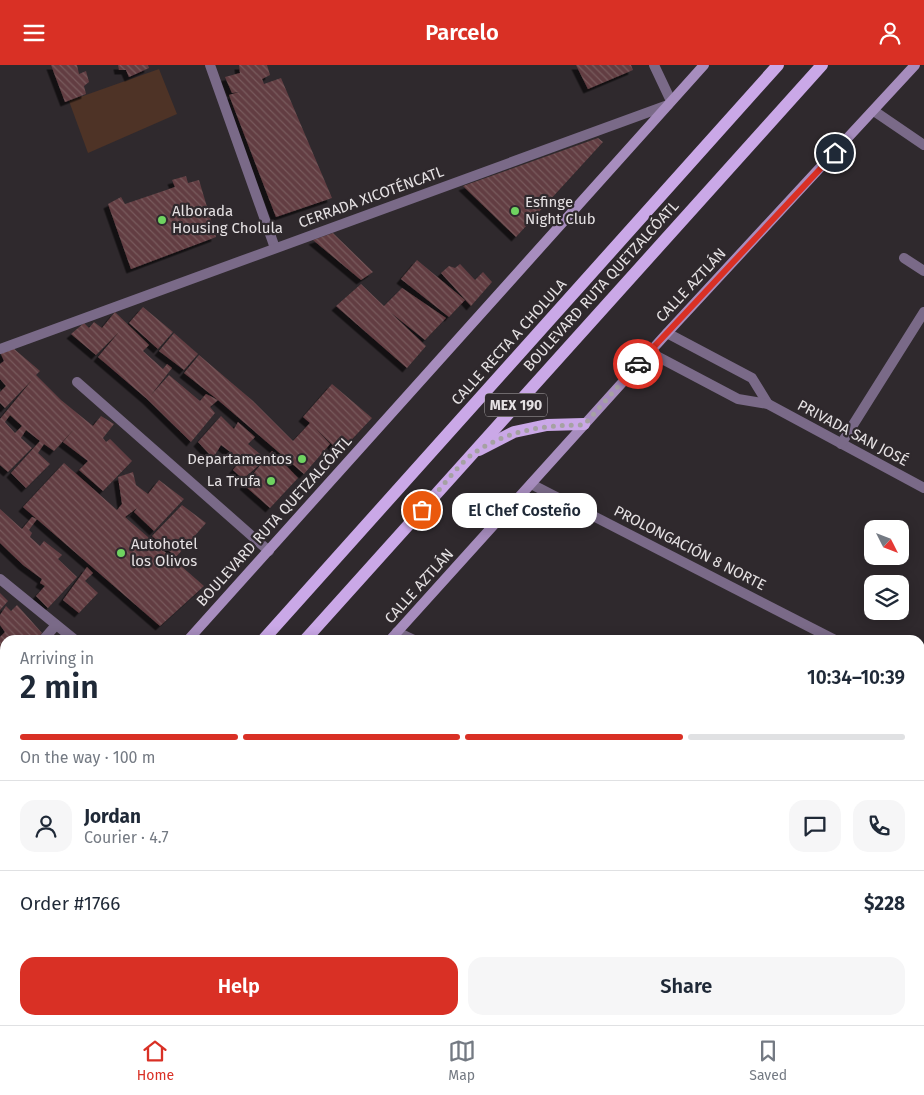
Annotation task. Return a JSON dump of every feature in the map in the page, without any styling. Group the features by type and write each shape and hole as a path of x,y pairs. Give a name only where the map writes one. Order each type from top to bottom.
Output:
{"main road":[{"name":"BOULEVARD RUTA QUETZALCÓATL","path":"193,635 704,65"},
{"name":"CALLE RECTA A CHOLULA","path":"267,635 778,65"},
{"name":"BOULEVARD RUTA QUETZALCÓATL","path":"308,635 822,65"},
{"name":"CALLE AZTLÁN","path":"395,635 649,352 916,65"},
{"path":"472,453 514,432 547,425 584,425"}],"street":[{"path":"210,65 275,248"},
{"path":"654,65 670,103"},
{"name":"CERRADA XICOTÉNCATL","path":"0,349 670,103"},
{"path":"874,111 924,145"},
{"path":"904,257 924,271"},
{"path":"841,444 924,312"},
{"name":"PRIVADA SAN JOSÉ","path":"667,333 752,379 768,404"},
{"name":"PRIVADA SAN JOSÉ","path":"649,352 738,399 768,404 924,488"},
{"path":"77,382 269,551"},
{"name":"PROLONGACIÓN 8 NORTE","path":"531,483 825,635"},
{"path":"0,579 69,635"},
{"path":"47,635 56,625"}],"shaded area":[{"path":"159,69 177,114 88,153 69,101"}],"building":[{"path":"51,65 77,65 79,74 86,71 89,82 84,86 86,94 65,102"},
{"path":"118,65 148,65 149,68 129,77 126,70 119,70"},
{"path":"239,65 267,65 270,75 262,79 264,84 281,78 332,198 276,217 229,95 239,92 232,93 225,77 240,73"},
{"path":"576,65 631,65 633,70 588,89"},
{"name":"Esfinge Night Club","path":"598,138 603,142 516,237 463,186"},
{"name":"Alborada Housing Cholula","path":"186,176 188,183 199,180 216,237 131,269 108,204 121,197 125,204 175,187 172,180"},
{"path":"333,233 373,272 361,280 313,240"},
{"path":"417,260 465,300 449,317 401,279"},
{"path":"460,264 475,280 483,272 492,282 471,306 441,273 449,266 455,268"},
{"path":"361,284 384,306 402,288 446,318 425,340 390,312 426,346 407,368 336,306"},
{"path":"143,307 173,332 158,349 129,323"},
{"path":"115,312 149,345 143,351 163,369 167,364 172,368 151,395 169,375 200,401 206,394 218,400 210,407 215,413 191,442 147,399 98,357 119,332 96,355 71,334 84,323 89,328 94,322 102,328"},
{"path":"174,333 198,354 184,370 159,351"},
{"path":"13,348 40,371 36,375 61,400 93,426 101,416 114,424 103,438 106,442 110,439 132,461 103,491 79,470 88,461 63,442 75,428 54,451 44,444 38,453 50,464 26,488 11,473 40,441 26,430 21,438 32,448 8,472 0,465 0,419 32,380 5,408 0,403 0,392 6,386 0,379 0,364 4,361 0,352","holes":["10,415 22,426 15,433 5,422"]},
{"path":"199,355 253,401 293,441 310,423 303,417 332,384 372,418 340,452 315,428 330,444 304,474 184,373"},
{"path":"221,416 234,429 238,422 255,437 248,444 266,459 243,479 233,470 241,460 221,445 213,458 198,442"},
{"name":"La Trufa","path":"272,451 298,478 270,508 244,485"},
{"name":"Autohotel los Olivos","path":"64,463 117,510 122,504 118,477 133,472 136,485 148,494 159,480 184,499 154,531 134,512 137,508 125,517 204,586 160,626 23,507"},
{"path":"182,505 206,523 176,557 152,536"},
{"path":"0,509 22,529 32,517 37,519 29,530 32,533 30,537 40,546 44,541 62,555 58,559 77,577 48,608 36,596 45,586 40,583 42,579 23,565 0,543"},
{"path":"87,567 93,573 85,581 98,593 79,613 63,600"},
{"path":"0,593 8,601 0,610"},
{"path":"17,605 42,633 40,635 2,635 5,632 0,625 0,615 6,606 11,611"}],"way so far":[{"path":"422,510 472,453 514,432 547,425 584,425 638,364"}],"place":[{"name":"Esfinge Night Club","path":"515,211"},
{"name":"Alborada Housing Cholula","path":"162,220"},
{"name":"Departamentos","path":"302,459"},
{"name":"La Trufa","path":"271,481"},
{"name":"El Chef Costeño","path":"422,510"},
{"name":"Autohotel los Olivos","path":"121,553"}],"route":[{"path":"638,364 835,153"}]}
